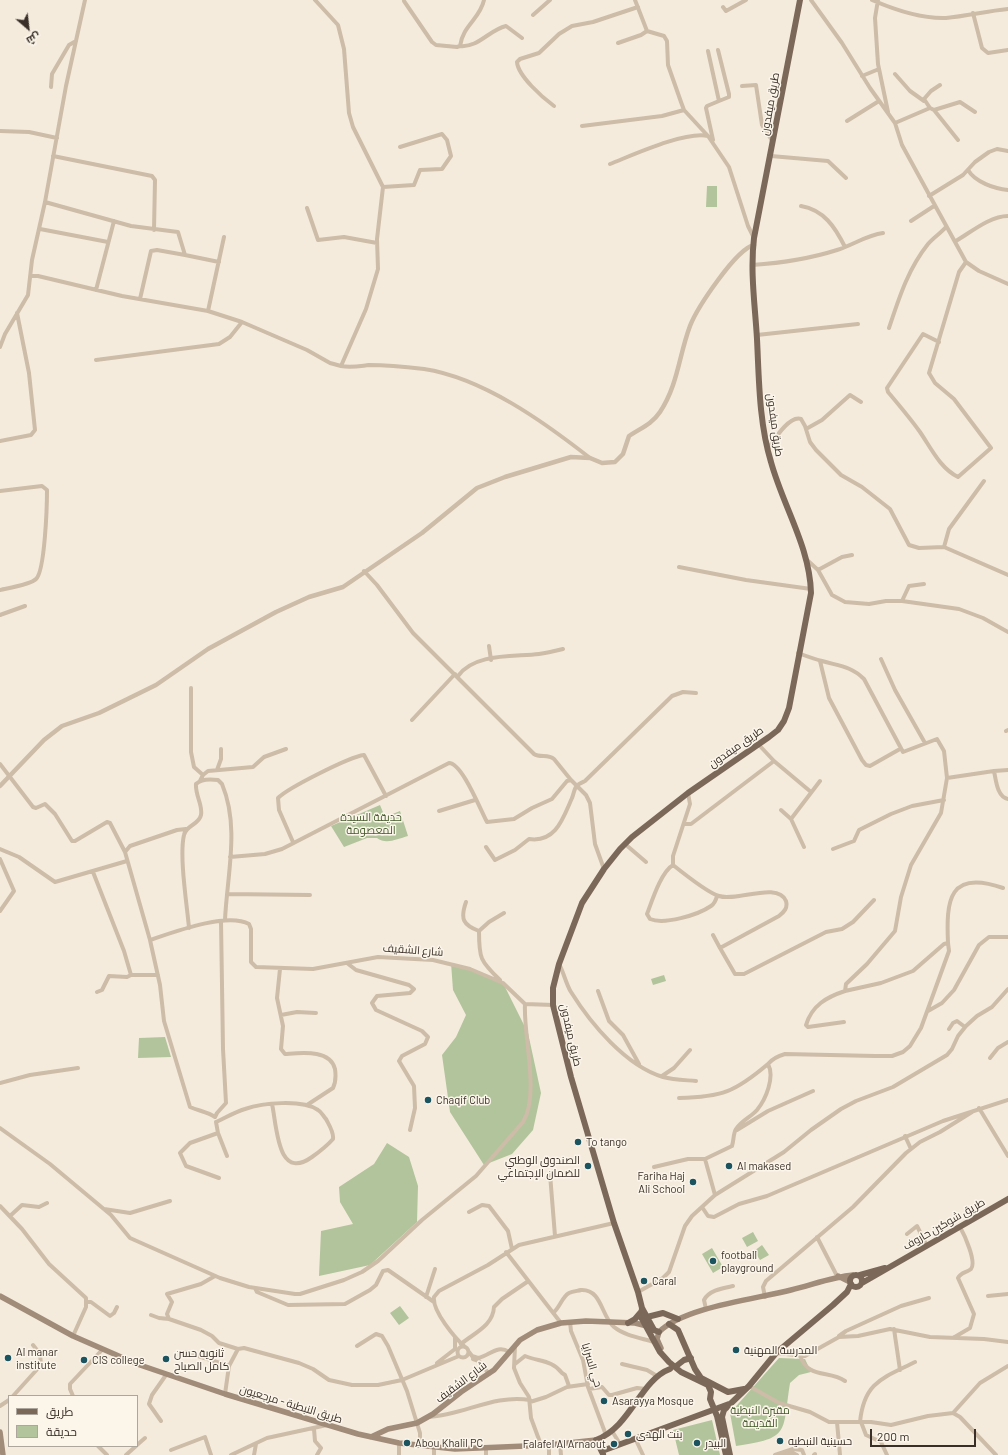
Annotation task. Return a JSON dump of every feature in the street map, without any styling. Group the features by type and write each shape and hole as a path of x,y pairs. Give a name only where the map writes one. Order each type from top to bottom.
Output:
{"main road":[{"name":"طريق ميفدون","path":"673,1368 662,1354 641,1317 638,1292 614,1223 570,1077 552,1005 553,988 559,964 582,903 604,869 625,844 688,794 759,745 778,730 787,715 811,589 806,559 775,476 768,449 761,400 752,265 754,242 800,0"},
{"name":"طريق شوكين حاروف","path":"603,1453 634,1438 706,1412 714,1405 732,1403 749,1386 776,1353 855,1284 927,1246 1008,1199"},
{"name":"طريق شوكين حاروف","path":"857,1275 891,1266"},
{"path":"855,1284 850,1278 857,1275"},
{"path":"662,1354 657,1340 659,1332 679,1318 706,1309 765,1297 838,1276 857,1275 862,1279 855,1284"},
{"path":"838,1276 855,1284"},
{"name":"طريق النبطية - مرجعيون","path":"0,1296 102,1350 166,1375 327,1425 371,1437 452,1452 596,1440"},
{"path":"628,1323 635,1319 641,1310 647,1317 654,1330 659,1332"},
{"path":"647,1317 663,1313 679,1318"},
{"path":"679,1318 678,1330 695,1369 701,1378 732,1395 732,1403 724,1410 722,1417 730,1455"},
{"name":"شارع الشقيف","path":"371,1437 388,1429 417,1423 429,1417 489,1374 527,1334 561,1323 570,1322 608,1321 638,1323 647,1326"},
{"path":"669,1324 678,1330"},
{"path":"603,1453 596,1440 612,1431 622,1421 657,1376 673,1368 684,1360 691,1358"},
{"path":"673,1368 688,1377 708,1385 726,1455"},
{"path":"688,1377 694,1374 695,1369"},
{"path":"728,1392 737,1391 749,1386"},
{"path":"711,1392 721,1389"},
{"path":"706,1412 714,1405"},
{"path":"0,1432 3,1455"}],"street":[{"path":"0,346 28,295 30,276 66,86 85,0"},
{"path":"315,0 338,25 344,48 349,113 353,126 382,187 377,243 378,269 376,280 366,309 342,366"},
{"path":"460,46 463,33 480,11 484,0"},
{"path":"533,15 550,0"},
{"path":"635,0 647,31"},
{"path":"722,7 726,11 746,0"},
{"path":"811,0 842,43 878,101 895,123 902,145 934,206 956,241 966,262 979,271 1008,284"},
{"path":"872,0 915,15 930,17 946,18 1008,9"},
{"path":"404,1 432,42 446,46 475,44 506,26 522,38"},
{"path":"878,1 875,18 879,69 889,115"},
{"path":"554,106 524,77 516,62 520,59 539,53 559,34 572,26 638,7"},
{"path":"973,13 982,48 985,52 988,53 1008,50"},
{"path":"618,43 641,35 647,31"},
{"path":"30,276 38,276 96,290 208,311 242,322 302,347 330,363 342,366 381,365 424,370 447,375 473,385 533,416 568,440 590,458 602,463 615,462 623,454 629,436 649,423 660,412 671,392 687,336 697,313 731,264 754,242 729,167 713,142 684,110 668,65 668,43 664,36 647,31"},
{"path":"51,87 52,74 69,45 76,40"},
{"path":"713,142 706,108 707,106 729,97 718,50"},
{"path":"708,51 720,101"},
{"path":"862,76 879,69"},
{"path":"895,74 910,91 932,109 958,140"},
{"path":"742,86 756,85 762,125 773,142"},
{"path":"924,101 926,96 940,85"},
{"path":"847,121 878,101"},
{"path":"895,123 932,109 960,102 975,112"},
{"path":"582,126 662,116 684,110"},
{"path":"0,131 29,132 57,138"},
{"path":"382,187 414,186 420,170 442,169 451,156 447,140 442,134 400,147"},
{"path":"610,164 678,140 700,134 708,136"},
{"path":"929,196 968,170 982,157 993,150 1000,149 1008,151"},
{"path":"53,156 152,176 155,180 154,230"},
{"path":"771,156 828,161 846,178"},
{"path":"968,170 976,178 989,185 1008,190"},
{"path":"45,202 114,221 154,230 179,233 185,255"},
{"path":"801,206 809,207 823,215 831,224 845,247"},
{"path":"911,221 934,206"},
{"path":"306,208 318,240 344,237 377,243"},
{"path":"956,241 989,222 1003,216 1008,216"},
{"path":"96,290 114,221"},
{"path":"889,328 902,291 914,264 932,239 946,227"},
{"path":"40,229 108,242"},
{"path":"752,265 797,260 845,247 873,235 884,233"},
{"path":"208,311 224,237"},
{"path":"140,298 150,251 157,250 219,262"},
{"path":"939,342 923,334 887,388 888,392 919,431 943,466 950,473 958,477 991,448 954,398 931,378 929,374 939,342 959,272 966,262"},
{"path":"0,441 31,435 35,430 29,373 17,314"},
{"path":"96,360 219,344 230,337 242,322"},
{"path":"756,335 858,324"},
{"path":"806,429 822,420 850,395 861,402"},
{"path":"768,449 782,429 796,419 801,419 810,442 816,450 841,475 862,487 890,510 909,545 919,548 944,547 1008,575"},
{"path":"0,786 44,740 62,726 99,713 156,685 208,649 250,625 309,597 343,587 364,571 422,533 477,488 505,476 571,457 590,458"},
{"path":"944,547 949,529 984,481"},
{"path":"0,491 42,486 47,490 40,573 34,581 0,590"},
{"path":"818,570 842,557 852,555"},
{"path":"806,559 818,570 832,594 845,602 870,604 886,601 902,601 959,609 983,618 1008,632"},
{"path":"680,567 746,580 811,589"},
{"path":"364,571 413,633 499,720 534,754 538,756 551,756 586,795 590,803 595,844 604,869"},
{"path":"902,601 909,586 924,584"},
{"path":"0,615 25,606"},
{"path":"489,646 491,660"},
{"path":"412,720 464,668 491,660 539,654 563,649"},
{"path":"798,654 820,661 852,668 864,679 900,749 903,752 934,739 937,739 940,742 944,751 947,778 944,800 937,822 911,865 901,897 895,931 871,960 846,984 845,991"},
{"path":"881,659 894,690 925,743"},
{"path":"820,661 829,698 866,765 870,766 900,749"},
{"path":"191,688 191,752 194,767 203,775"},
{"path":"486,847 495,860 515,850 529,839 541,840 553,833 560,823 577,786 585,781 672,696 683,692 696,693"},
{"path":"759,745 774,762 810,792"},
{"path":"217,770 221,759 221,749"},
{"path":"125,852 130,846 177,830 186,829 197,822 201,815 196,784 200,782 203,775 208,771 253,767 264,757 286,749"},
{"path":"293,842 280,810 278,798 330,769 364,754 386,796"},
{"path":"684,824 691,824 774,762"},
{"path":"230,858 271,853 449,763 452,763 460,770 487,822 514,819 532,808 552,799 567,781 571,780"},
{"path":"0,764 33,807 36,808 43,804 50,808 72,841 75,841 110,822 125,852 150,940 158,975 164,1021 190,1107 200,1112 209,1113 216,1117"},
{"path":"947,778 1008,770"},
{"path":"994,771 1000,792 1005,799 1008,800"},
{"path":"200,782 218,780 223,786 231,820 230,858 223,921 223,1049 226,1103 217,1113 216,1117 218,1133 227,1156"},
{"path":"791,819 810,792 820,781"},
{"path":"688,794 690,804 673,856 674,865 718,896 727,898 773,891 782,895 786,905 785,911 779,916 720,948"},
{"path":"439,810 475,800"},
{"path":"833,849 854,841 860,830 891,814 912,806 944,800"},
{"path":"781,810 791,819 804,847"},
{"path":"186,829 183,837 183,863 189,928"},
{"path":"625,844 646,862"},
{"path":"0,849 19,857 53,881 59,882 127,861"},
{"path":"0,859 14,891 0,911"},
{"path":"674,865 668,869 651,902 647,914 650,919 664,921 702,910 712,906 718,896"},
{"path":"93,872 132,975"},
{"path":"678,1098 703,1098 728,1092 747,1081 774,1058 785,1054 875,1056 898,1054 907,1050 913,1042 928,1011 938,977 949,951 949,906 955,891 962,885 969,883 982,883 1003,888"},
{"path":"227,894 310,895"},
{"path":"712,935 735,974 744,974 826,932 842,929 853,922 874,900"},
{"path":"466,902 463,912 464,920 467,926 479,931"},
{"path":"479,931 489,922 504,913"},
{"path":"150,940 189,928 223,921"},
{"name":"شارع الشقيف","path":"223,921 249,924 251,929 250,959 253,966 280,969 313,969 378,957 433,960 470,969 503,983 525,1004"},
{"path":"479,931 480,957 486,967 503,983"},
{"path":"928,1011 942,1003 954,990 979,945 989,937 1008,936"},
{"path":"844,1022 815,1027 808,1027 806,1024 819,1003 830,996 881,983 913,970 943,945 948,943"},
{"path":"347,963 356,970 404,983 412,986 414,989 410,992 377,996 372,1003 376,1010 422,1031 428,1037 425,1044 402,1056 398,1061 414,1086 415,1108 410,1130"},
{"path":"559,964 565,973 568,986 589,1018 611,1043 639,1064 662,1076 696,1081"},
{"path":"280,969 277,998 283,1026 280,1045 283,1052 285,1054 306,1052 319,1055 330,1060 335,1070 335,1083 333,1088 307,1105"},
{"path":"97,992 102,990 109,976 127,977 132,975 158,975"},
{"path":"638,1292 663,1278 669,1272 685,1226 692,1216 715,1195 784,1152 811,1130 841,1109 856,1100 893,1087 947,1055 965,1027 977,1016 992,1007 1008,989"},
{"path":"598,991 609,1021 623,1035 639,1064"},
{"path":"1,1127 50,1164 115,1218 130,1238 215,1276 255,1288 289,1294 300,1294 362,1272 378,1261 422,1220 481,1172 523,1122 527,1113 530,1060 525,1024 525,1004 552,1005"},
{"path":"281,1015 297,1012 316,1013"},
{"path":"949,1029 953,1023 956,1022 965,1027"},
{"path":"990,1058 998,1048 1008,1042"},
{"path":"662,1076 674,1068 690,1050"},
{"path":"654,1167 688,1159 705,1159 726,1151 732,1146 736,1130 740,1124 757,1110 761,1103 771,1077 771,1071 768,1064"},
{"path":"0,1083 30,1075 78,1068"},
{"path":"736,1130 768,1111 813,1091"},
{"path":"702,1207 708,1216 714,1217 739,1204 767,1196 905,1136 977,1109 1008,1100"},
{"path":"216,1122 245,1109 272,1104 307,1105 316,1108 323,1114 332,1130 333,1139 304,1163 296,1165 289,1162 282,1152 272,1104"},
{"path":"765,1297 763,1287 766,1281 807,1248 817,1237 852,1207 911,1149 920,1142 940,1132 977,1109"},
{"path":"977,1109 1008,1156"},
{"path":"218,1133 190,1143 180,1154 186,1166 219,1178"},
{"path":"905,1136 911,1149"},
{"path":"705,1159 715,1195"},
{"path":"550,1174 555,1236"},
{"path":"104,1209 130,1213 170,1201"},
{"path":"10,1216 22,1205 39,1206 48,1203"},
{"path":"469,1212 482,1205 489,1206 508,1231 512,1249"},
{"path":"0,1206 49,1264 83,1294 87,1302 73,1336"},
{"path":"434,1302 435,1296 442,1289 488,1265 506,1252 525,1243 614,1223"},
{"path":"907,1234 917,1226 927,1246"},
{"path":"952,1338 970,1328 974,1314 958,1278 961,1274 971,1269 973,1264 968,1244 960,1227"},
{"path":"817,1237 838,1276"},
{"path":"506,1252 528,1282 554,1312 561,1323"},
{"path":"426,1297 435,1269"},
{"path":"255,1288 257,1292 288,1305 345,1304 355,1300 370,1290 376,1284 383,1271 388,1270 434,1302 455,1337 463,1345 468,1354 479,1361 489,1374"},
{"path":"169,1319 167,1314 172,1302 167,1294 201,1284 215,1276"},
{"path":"434,1366 461,1347 489,1322 494,1314 494,1307 502,1299 528,1282"},
{"path":"706,1309 704,1300 706,1296 720,1289 733,1286"},
{"path":"554,1312 569,1293 583,1290 590,1291 596,1295 608,1321 625,1334 655,1342"},
{"path":"988,1296 1008,1294"},
{"path":"776,1353 800,1356 810,1355 846,1331 901,1306 928,1298"},
{"path":"87,1302 91,1302 110,1316 114,1313 117,1307"},
{"path":"151,1315 169,1319 201,1330 212,1336 219,1343 238,1349 244,1348 299,1363 337,1383 378,1385 402,1380 459,1356 465,1357 468,1354"},
{"name":"حي السرايا","path":"570,1322 571,1331 583,1360 589,1389 606,1435"},
{"path":"894,1329 900,1370"},
{"path":"839,1337 858,1336 894,1329 930,1337 984,1339 1008,1342"},
{"path":"357,1346 375,1335 382,1336 391,1351 417,1423 421,1438 418,1445"},
{"path":"455,1337 459,1356"},
{"path":"14,1395 41,1365 40,1354 33,1345"},
{"path":"515,1345 514,1364 516,1375 530,1401 531,1418 541,1445"},
{"path":"468,1354 478,1358 499,1348 509,1352"},
{"path":"225,1394 230,1366 238,1349"},
{"path":"73,1395 70,1384 102,1350"},
{"path":"186,1352 230,1366"},
{"path":"514,1364 525,1356 540,1362 552,1363 558,1367 562,1374 565,1375 569,1386"},
{"path":"800,1356 803,1364 808,1370 836,1376 845,1381"},
{"path":"887,1455 881,1442 866,1435 861,1422 862,1406 867,1394 877,1383 915,1362"},
{"path":"622,1364 647,1370 657,1376"},
{"path":"953,1413 980,1383 1008,1366"},
{"path":"161,1420 149,1404 152,1395 166,1375"},
{"path":"429,1417 454,1414 496,1400 517,1398 530,1401 546,1397 569,1386 588,1384"},
{"path":"749,1386 779,1403 810,1412 829,1422 861,1422 891,1425 923,1417 953,1413 960,1417 996,1455"},
{"path":"589,1389 602,1387 609,1395 612,1396 637,1388 647,1389"},
{"path":"837,1422 840,1455"},
{"path":"231,1455 276,1436 327,1425"},
{"path":"314,1429 316,1441 321,1448 316,1455"},
{"path":"612,1431 620,1444"},
{"path":"171,1450 205,1437 211,1455"},
{"path":"138,1445 145,1438"},
{"path":"634,1438 643,1455"},
{"path":"399,1443 399,1455"},
{"path":"254,1455 256,1444"},
{"path":"560,1444 561,1455"},
{"path":"549,1445 549,1455"},
{"path":"99,1447 107,1455"},
{"path":"126,1455 136,1447"},
{"path":"434,1448 434,1455"},
{"path":"486,1448 486,1455"},
{"path":"775,1455 797,1448 802,1450 804,1455"},
{"path":"783,1455 793,1453 797,1455"}],"green space":[{"path":"707,186 717,186 717,207 706,207"},
{"name":"حديقة السيدة المعصومة","path":"380,805 385,817 400,811 408,836 388,841 377,838 367,838 344,847 331,826"},
{"path":"451,963 503,983 528,1033 541,1093 533,1130 512,1154 484,1165 450,1112 442,1055 456,1037 466,1015 453,990"},
{"path":"664,975 666,981 653,985 651,979"},
{"path":"165,1037 171,1057 138,1058 139,1038"},
{"path":"387,1143 409,1157 418,1186 417,1222 370,1265 319,1276 321,1231 353,1224 340,1202 339,1187 374,1164"},
{"path":"753,1232 758,1241 747,1247 742,1238"},
{"path":"762,1245 769,1255 760,1260 754,1251"},
{"name":"football playground","path":"712,1248 723,1267 713,1273 702,1254"},
{"path":"400,1306 409,1318 399,1325 390,1313"},
{"name":"مقبرة النبطية القديمة","path":"779,1358 805,1359 811,1372 799,1375 790,1383 784,1423 781,1430 775,1436 767,1440 736,1446 730,1413"},
{"name":"البيدر","path":"712,1420 720,1455 679,1455 673,1430"}],"place":[{"name":"Chaqif Club","path":"428,1100"},
{"name":"To tango","path":"578,1142"},
{"name":"الصندوق الوطني للضمان الإجتماعي","path":"588,1166"},
{"name":"Al makased","path":"729,1166"},
{"name":"Fariha Haj Ali School","path":"693,1182"},
{"name":"football playground","path":"713,1261"},
{"name":"Caral","path":"644,1281"},
{"name":"المدرسة المهنية","path":"736,1350"},
{"name":"Al manar institute","path":"8,1358"},
{"name":"ثانوية حسن كامل الصباح","path":"166,1359"},
{"name":"CIS college","path":"84,1360"},
{"name":"Asarayya Mosque","path":"604,1401"},
{"name":"بنت الهدى","path":"628,1434"},
{"name":"حسينية النبطيه","path":"780,1441"},
{"name":"Abou Khalil PC","path":"407,1443"},
{"name":"البيدر","path":"697,1443"},
{"name":"Falafel Al Arnaout","path":"614,1444"}]}
